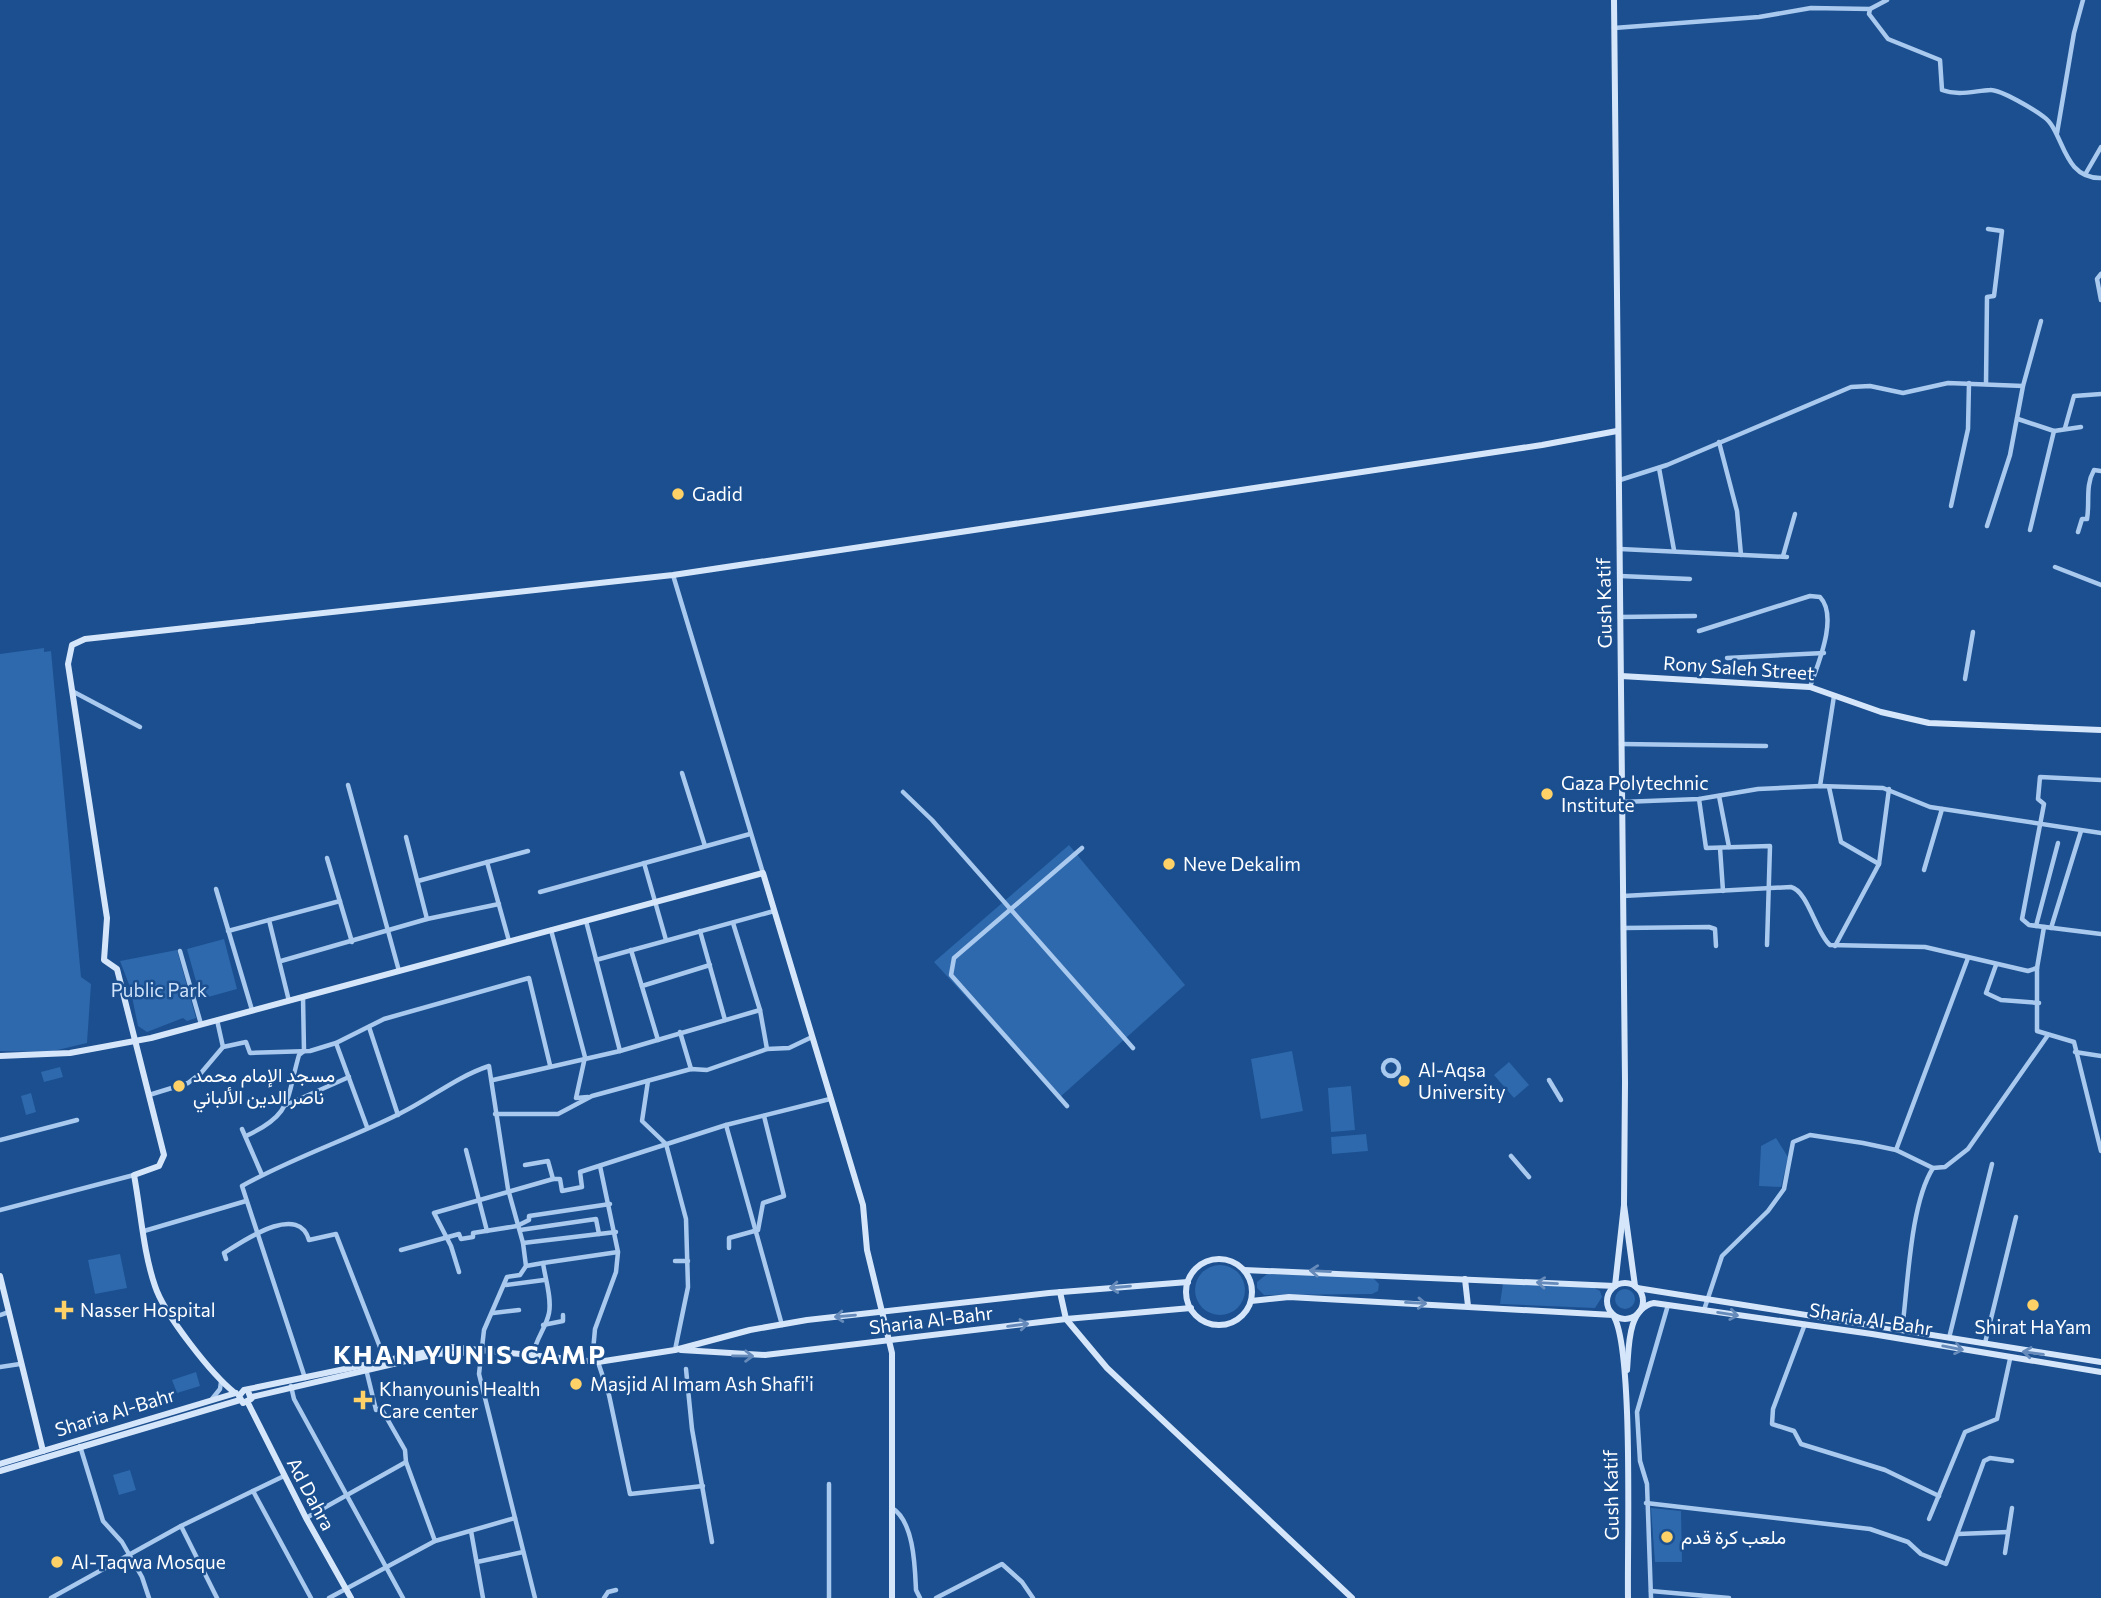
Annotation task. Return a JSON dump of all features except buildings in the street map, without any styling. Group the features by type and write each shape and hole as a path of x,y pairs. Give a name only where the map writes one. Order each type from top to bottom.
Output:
{"main road":[{"name":"Gush Katif","path":"1614,0 1624,1205 1615,1286"},
{"path":"244,1396 221,1382 161,1301 144,1231 134,1175 159,1166 163,1161 117,970 104,960 107,918 72,691 69,650 85,639 673,575 1542,445 1617,431"},
{"name":"Rony Saleh Street","path":"1621,676 1810,687 1912,721 2101,730"},
{"path":"0,1056 69,1053 135,1042 763,873 863,1205 867,1250 890,1340 893,1371 892,1598"},
{"name":"Gush Katif","path":"1624,1205 1636,1287"},
{"path":"1227,1260 1244,1270 1250,1279 1251,1301 1238,1319 1217,1324 1207,1322 1191,1308 1186,1291 1188,1282 1192,1273 1208,1261 1227,1260"},
{"path":"1244,1270 1615,1286 1624,1283 1636,1287 1643,1301 1639,1312 1630,1318 1289,1297 1251,1301"},
{"path":"0,1276 43,1451"},
{"path":"1465,1279 1468,1306"},
{"name":"Sharia Al-Bahr","path":"0,1471 244,1396 365,1368 385,1360 451,1347 595,1362 675,1350 782,1325 1060,1292 1188,1282"},
{"path":"1613,1315 1607,1300 1615,1286"},
{"name":"Sharia Al-Bahr","path":"1636,1287 2101,1362"},
{"path":"1060,1292 1066,1319 1107,1368 1352,1598"},
{"name":"Sharia Al-Bahr","path":"1639,1312 1648,1304 1668,1305 1805,1324 2101,1373"},
{"name":"Sharia Al-Bahr","path":"675,1350 747,1356 1066,1319 1191,1308"},
{"name":"Gush Katif","path":"1625,1392 1630,1335 1639,1312"},
{"name":"Gush Katif","path":"1613,1315 1622,1333 1628,1598"},
{"name":"Sharia Al-Bahr","path":"290,1385 305,1379 436,1354 479,1350"},
{"name":"Sharia Al-Bahr","path":"0,1464 211,1400 244,1396"},
{"name":"Ad Dahra","path":"244,1396 306,1518 351,1598"}],"street":[{"path":"1614,28 1759,17 1811,8 1870,9 1886,0"},
{"path":"2057,135 2071,46 2083,0"},
{"path":"1870,9 1869,14 1888,39 1940,60 1942,90 1956,94 1996,91 2045,117 2057,135 2065,155 2086,173 2101,178"},
{"path":"2086,173 2101,147"},
{"path":"1986,384 1987,297 1994,296 2002,231 1989,229"},
{"path":"2100,271 2097,279 2101,300"},
{"path":"1987,526 2018,419 2023,386 2041,321"},
{"path":"1619,480 1659,468 1851,387 1870,386 1903,393 1948,383 2023,386"},
{"path":"1951,506 1968,429 1969,383"},
{"path":"2065,428 2074,396 2101,394"},
{"path":"2018,419 2054,431 2081,427"},
{"path":"2029,530 2054,431"},
{"path":"1719,442 1737,510 1741,555"},
{"path":"1659,468 1674,550"},
{"path":"2078,532 2082,519 2087,519 2091,474 2094,470 2101,471"},
{"path":"1619,549 1785,557 1796,514"},
{"path":"2055,568 2101,585"},
{"path":"673,575 763,873"},
{"path":"1619,576 1690,579"},
{"path":"1699,631 1815,596 1823,600 1826,610 1824,653 1810,687"},
{"path":"1619,617 1695,616"},
{"path":"1965,678 1973,632"},
{"path":"1727,658 1824,653"},
{"path":"72,691 140,727"},
{"path":"1820,786 1834,695"},
{"path":"1621,744 1766,746"},
{"path":"682,773 706,846"},
{"path":"2101,780 2040,777 2038,799 2044,804 2022,919 2036,926 2101,934"},
{"path":"348,785 399,971"},
{"path":"1621,802 1699,799 1758,789 1820,786 1889,789 1942,809 2101,833"},
{"path":"1829,787 1841,842 1880,864"},
{"path":"1835,946 1880,864 1889,789"},
{"path":"903,792 932,820 1133,1048"},
{"path":"1719,796 1728,847"},
{"path":"1699,799 1706,848 1770,846 1767,945"},
{"path":"1924,870 1942,809"},
{"path":"2051,928 2081,831"},
{"path":"540,892 750,834"},
{"path":"406,837 427,919"},
{"path":"2036,926 2058,843"},
{"path":"1067,1106 951,975 954,958 1082,848"},
{"path":"1720,848 1723,891"},
{"path":"418,881 528,851"},
{"path":"327,859 352,942"},
{"path":"487,862 509,941"},
{"path":"644,863 666,940"},
{"path":"1621,896 1769,888 1797,889 1824,939 1835,946 1907,945 2028,971 2037,968"},
{"path":"215,889 252,1010"},
{"path":"228,931 340,901"},
{"path":"281,961 427,919 499,904"},
{"path":"596,960 775,911"},
{"path":"269,920 289,1000"},
{"path":"586,921 620,1051"},
{"path":"733,923 760,1010 767,1049"},
{"path":"1622,928 1709,927 1715,929 1716,946"},
{"path":"2044,927 2037,968 2037,1031 2071,1040 2101,1151"},
{"path":"551,930 585,1057 576,1098 691,1069 707,1070 767,1049 789,1048 811,1037"},
{"path":"700,931 725,1020"},
{"path":"631,950 658,1040"},
{"path":"180,951 201,1024"},
{"path":"1896,1150 1968,958"},
{"path":"642,986 710,965"},
{"path":"1996,965 1986,993 2001,1000 2039,1003"},
{"path":"149,1095 188,1083 201,1073 223,1047 246,1042 250,1053 304,1051 336,1043 384,1019 529,978 550,1065"},
{"path":"303,997 304,1051"},
{"path":"493,1080 620,1051 760,1010"},
{"path":"217,1020 223,1047"},
{"path":"369,1027 398,1115"},
{"path":"680,1032 691,1069"},
{"path":"1704,1310 1722,1256 1768,1210 1784,1189 1793,1142 1810,1135 1896,1150 1933,1168 1953,1163 1968,1149 2048,1035"},
{"path":"336,1043 368,1128"},
{"path":"246,1136 274,1123 286,1105 288,1087 294,1079 299,1055 304,1051"},
{"path":"2075,1052 2101,1056"},
{"path":"305,1379 242,1186 398,1115 489,1066 508,1189 523,1242 526,1266 520,1275 507,1277 506,1285 484,1330 479,1350 479,1374 535,1598"},
{"path":"286,1105 349,1077"},
{"path":"1549,1080 1561,1100"},
{"path":"648,1081 642,1121 666,1144 686,1219 688,1261 685,1312 675,1350"},
{"path":"495,1114 547,1116 592,1096"},
{"path":"459,1272 434,1213 508,1189 553,1179 560,1179 562,1191 582,1187 580,1172 726,1125 830,1099"},
{"path":"758,1230 763,1203 784,1196 764,1115"},
{"path":"0,1140 77,1120"},
{"path":"726,1125 758,1230 782,1325"},
{"path":"242,1129 262,1175"},
{"path":"466,1150 487,1231"},
{"path":"1510,1156 1529,1177"},
{"path":"524,1165 548,1161 553,1179"},
{"path":"1949,1338 1992,1164"},
{"path":"600,1166 616,1232 618,1252 616,1272 595,1329 595,1362 609,1395 630,1494 703,1486"},
{"path":"1902,1330 1917,1208 1923,1186 1933,1168"},
{"path":"0,1210 134,1175"},
{"path":"144,1231 246,1201"},
{"path":"518,1228 529,1220 529,1216 610,1204"},
{"path":"1984,1344 2016,1217"},
{"path":"401,1250 459,1234 461,1239 473,1237 473,1233 596,1219 599,1234"},
{"path":"226,1259 224,1253 255,1232 289,1224 305,1231 309,1240 336,1234 385,1360"},
{"path":"729,1248 729,1238 758,1230"},
{"path":"523,1242 616,1232"},
{"path":"526,1266 618,1252"},
{"path":"675,1261 688,1261"},
{"path":"533,1356 536,1337 549,1310 543,1263"},
{"path":"506,1285 544,1280"},
{"path":"1668,1305 1637,1412 1640,1461 1647,1484 1651,1595 1729,1598"},
{"path":"493,1313 519,1310"},
{"path":"0,1315 10,1312"},
{"path":"543,1325 564,1321 563,1315"},
{"path":"1805,1324 1773,1409 1772,1424 1794,1431 1801,1444 1885,1470 1939,1496"},
{"path":"1929,1519 1967,1429 1997,1419 2010,1359"},
{"path":"0,1367 20,1364"},
{"path":"365,1368 376,1410 381,1408 405,1450 406,1462 435,1541"},
{"path":"686,1369 684,1376 712,1542"},
{"path":"211,1400 220,1389 221,1382"},
{"path":"290,1385 403,1598"},
{"path":"80,1446 103,1521 130,1555 149,1598"},
{"path":"1646,1503 1879,1531 1908,1542 1921,1554 1946,1564 1984,1461 1990,1458 2012,1461"},
{"path":"306,1518 406,1462"},
{"path":"51,1598 181,1526 284,1476"},
{"path":"829,1484 829,1598"},
{"path":"253,1491 311,1598"},
{"path":"892,1508 898,1511 907,1527 916,1590 920,1598"},
{"path":"2005,1553 2012,1508"},
{"path":"328,1598 435,1541 515,1518"},
{"path":"181,1526 217,1598"},
{"path":"471,1531 483,1598"},
{"path":"1958,1534 2008,1532"},
{"path":"477,1562 523,1552"},
{"path":"936,1598 1002,1564 1023,1582 1032,1598"},
{"path":"604,1598 608,1592 616,1590"}],"green space":[{"path":"44,648 44,652 51,651 81,977 91,984 87,1043 49,1052 0,1051 0,654"},
{"path":"1069,845 1185,985 1059,1098 934,962"},
{"path":"224,939 237,989 201,999 187,949"},
{"name":"Public Park","path":"177,950 196,1018 187,1021 183,1018 147,1032 138,1026 130,987 120,961"},
{"path":"1292,1051 1303,1111 1261,1119 1251,1059"},
{"path":"1509,1062 1529,1085 1514,1098 1494,1075"},
{"path":"60,1067 63,1077 44,1082 41,1072"},
{"path":"1351,1086 1355,1130 1331,1132 1328,1088"},
{"path":"31,1093 36,1112 26,1115 21,1096"},
{"path":"1366,1134 1368,1151 1332,1154 1331,1137"},
{"path":"1776,1138 1788,1157 1781,1187 1759,1186 1761,1146"},
{"path":"120,1254 127,1288 95,1294 88,1260"},
{"path":"1220,1265 1238,1272 1245,1290 1238,1308 1220,1315 1202,1308 1195,1290 1202,1272"},
{"path":"1267,1274 1373,1278 1379,1284 1378,1291 1372,1294 1264,1295 1257,1288 1257,1282"},
{"path":"1503,1283 1592,1287 1600,1291 1602,1297 1595,1308 1500,1304"},
{"path":"1621,1289 1629,1289 1635,1299 1629,1309 1621,1309 1615,1303 1615,1295"},
{"path":"196,1372 200,1386 177,1393 172,1380"},
{"path":"130,1470 136,1490 119,1495 113,1475"},
{"name":"ملعب كرة قدم","path":"1651,1508 1681,1511 1682,1562 1655,1562"}],"place":[{"name":"Gadid","path":"678,494"},
{"name":"Gaza Polytechnic Institute","path":"1547,794"},
{"name":"Neve Dekalim","path":"1169,864"},
{"name":"Al-Aqsa University","path":"1404,1081"},
{"name":"مسجد الإمام محمد ناصر الدين الألباني","path":"179,1086"},
{"name":"Shirat HaYam","path":"2033,1305"},
{"name":"Nasser Hospital","path":"64,1310"},
{"name":"Masjid Al Imam Ash Shafi'i","path":"576,1384"},
{"name":"Khanyounis Health Care center","path":"363,1400"},
{"name":"ملعب كرة قدم","path":"1667,1537"},
{"name":"Al-Taqwa Mosque","path":"57,1562"}],"district":[{"name":"KHAN YUNIS CAMP","path":"470,1355"}]}
